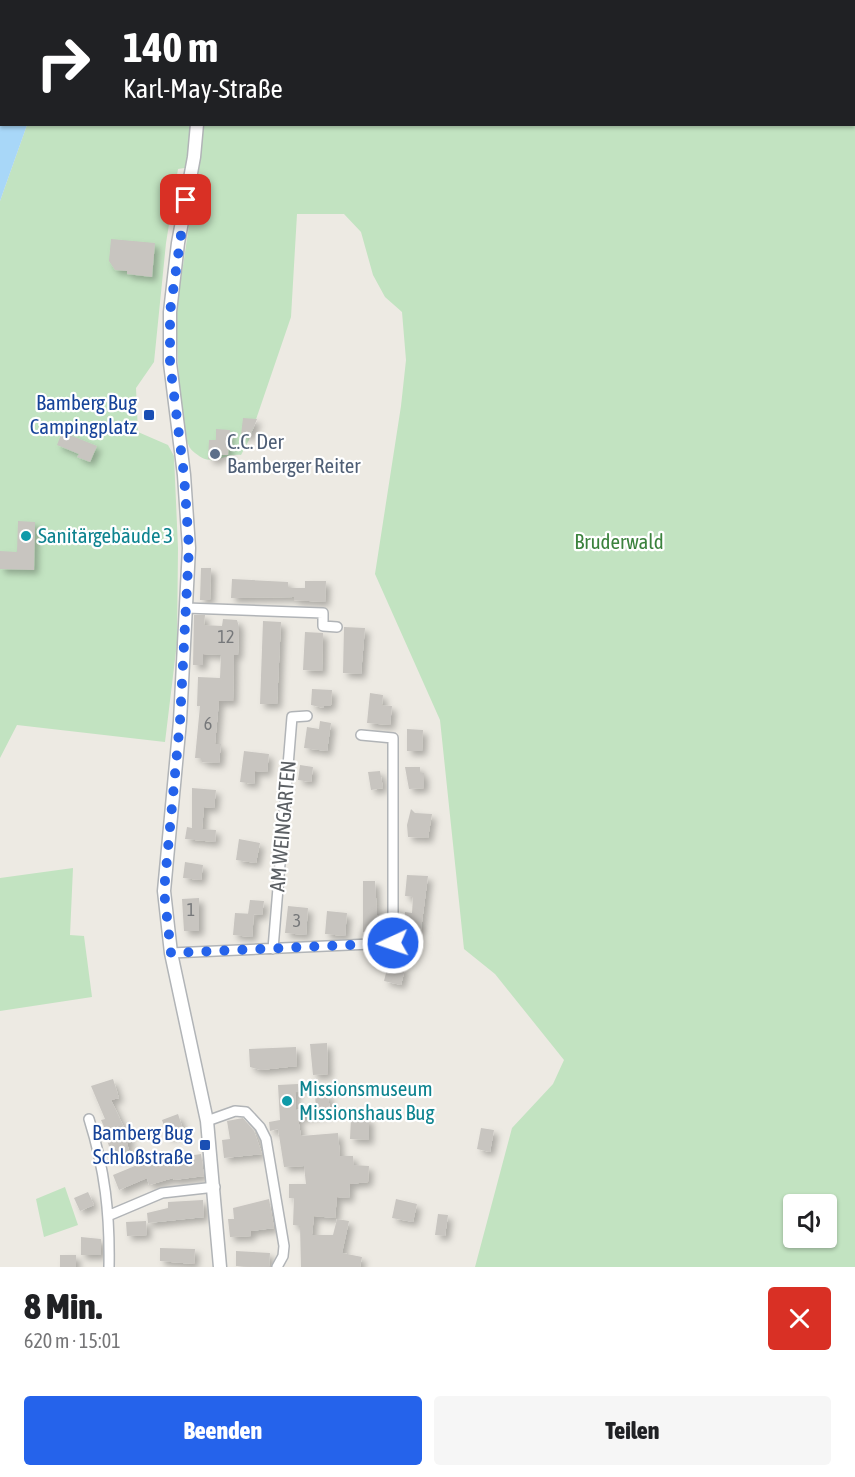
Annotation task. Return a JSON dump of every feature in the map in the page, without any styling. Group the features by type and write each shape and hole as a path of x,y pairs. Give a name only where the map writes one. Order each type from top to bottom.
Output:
{"street":[{"path":"197,126 194,157 178,243 170,312 171,369 187,502 189,548 178,744 164,891 171,953 207,1121 215,1187 220,1267"},
{"path":"186,608 323,613 323,626 337,627"},
{"name":"AM WEINGARTEN","path":"273,949 292,717 307,716"},
{"path":"171,953 393,943 393,738 362,735"},
{"path":"207,1121 235,1111 246,1112 260,1127 267,1139 284,1246 278,1266"},
{"path":"89,1119 104,1174 110,1215 109,1267"},
{"path":"110,1215 162,1193 215,1187"}],"green space":[{"name":"Bruderwald","path":"27,126 855,126 855,1267 475,1267 512,1128 553,1084 564,1060 495,974 464,949 440,720 375,574 406,360 402,312 385,297 373,275 361,232 344,214 297,214 291,317 249,440 241,455 208,460 192,450 187,441 179,386 176,312 198,166 178,169 166,243 154,362 136,388 138,432 168,445 174,456 178,548 177,643 165,742 17,725 0,758 0,201"},
{"path":"73,868 70,935 84,936 92,997 0,1011 0,878"},
{"path":"65,1187 78,1225 44,1237 36,1199"}],"water":[{"path":"0,126 27,126 0,201"}],"building":[{"path":"111,239 155,243 152,277 115,270 109,261"},
{"path":"243,418 257,419 250,436 241,435"},
{"path":"216,429 230,430 228,455 219,455 219,460 208,459 209,440 216,440"},
{"path":"62,432 97,446 90,462 77,457 79,454 57,445"},
{"name":"Sanitärgebäude 3","path":"18,521 35,522 34,570 0,569 0,551 17,552"},
{"path":"201,568 211,568 210,600 200,600"},
{"path":"232,579 288,582 288,588 305,588 305,581 326,581 325,602 294,600 294,597 231,598"},
{"path":"194,615 205,615 204,625 222,626 223,619 237,620 239,627 238,655 234,655 233,701 219,701 215,744 221,744 219,763 202,762 202,758 195,758 200,706 197,706 198,677 220,678 221,655 203,654 203,665 193,665"},
{"path":"263,621 281,622 277,704 260,704"},
{"path":"344,627 365,628 361,674 343,673"},
{"path":"305,632 323,633 322,671 303,670"},
{"path":"312,689 332,690 331,706 324,706 324,708 311,705"},
{"path":"370,693 383,695 382,705 392,706 390,725 367,723"},
{"path":"320,721 331,723 327,751 304,748 307,727 319,729"},
{"path":"407,729 423,730 422,751 407,751"},
{"path":"244,751 269,754 267,772 255,771 254,784 240,782"},
{"path":"300,765 313,767 311,782 298,780"},
{"path":"405,767 420,767 420,773 424,773 424,788 409,789"},
{"path":"380,771 383,788 371,790 368,772"},
{"path":"192,788 216,790 214,808 204,807 202,829 216,830 215,842 185,839 187,827 192,828"},
{"path":"411,809 415,813 432,814 428,838 408,837 407,825"},
{"path":"239,839 260,843 256,863 236,860"},
{"path":"185,862 203,865 201,880 183,878"},
{"path":"407,875 428,876 421,930 404,928 405,912 412,913 413,897 405,896"},
{"path":"363,881 375,881 378,931 363,932"},
{"path":"199,898 199,931 184,931 182,899"},
{"path":"250,900 264,901 262,915 248,914"},
{"path":"288,906 308,908 306,935 285,933"},
{"path":"327,911 347,913 345,936 325,934"},
{"path":"235,913 254,914 252,937 233,935"},
{"path":"388,965 405,969 401,985 384,981"},
{"path":"327,1043 328,1074 313,1075 310,1044"},
{"path":"296,1047 297,1066 261,1070 250,1067 249,1049"},
{"path":"113,1079 119,1098 111,1100 131,1142 127,1143 130,1154 113,1159 108,1143 111,1142 101,1120 105,1119 91,1086"},
{"path":"298,1084 299,1092 295,1092 296,1110 316,1109 315,1095 328,1093 330,1113 298,1118 301,1136 338,1133 340,1156 353,1156 354,1165 369,1166 368,1182 350,1184 349,1198 337,1197 335,1218 314,1216 312,1235 333,1235 337,1219 349,1221 342,1253 362,1257 360,1267 301,1267 300,1226 293,1225 294,1198 289,1198 289,1184 306,1184 304,1166 284,1167 278,1129 270,1131 269,1122 280,1120 278,1085"},
{"path":"178,1114 184,1132 168,1137 162,1120"},
{"path":"243,1118 254,1131 262,1154 224,1158 222,1140 230,1139 227,1121"},
{"path":"351,1118 369,1118 369,1140 350,1139"},
{"path":"481,1128 494,1130 490,1152 477,1149"},
{"path":"201,1154 204,1176 174,1180 173,1178 149,1185 147,1178 119,1190 113,1175 142,1163"},
{"path":"88,1192 94,1205 80,1211 74,1198"},
{"path":"269,1199 274,1228 251,1231 251,1236 230,1237 228,1219 234,1219 233,1208"},
{"path":"396,1199 417,1204 413,1222 392,1218"},
{"path":"203,1200 204,1217 148,1223 147,1213 168,1208 168,1202"},
{"path":"438,1214 448,1215 445,1236 435,1235"},
{"path":"146,1221 147,1235 127,1236 126,1222"},
{"path":"81,1237 101,1239 101,1255 81,1255"},
{"path":"160,1248 195,1249 194,1264 160,1261"},
{"path":"236,1251 270,1253 269,1267 236,1266"},
{"path":"60,1255 76,1255 76,1267 60,1267"}],"place":[{"name":"Bamberg Bug Campingplatz","path":"149,415"},
{"name":"C.C. Der Bamberger Reiter","path":"215,454"},
{"name":"Sanitärgebäude 3","path":"26,536"},
{"name":"Missionsmuseum Missionshaus Bug","path":"287,1101"},
{"name":"Bamberg Bug Schloßstraße","path":"205,1145"}],"route":[{"path":"186,200 178,243 169,337 171,375 187,502 189,548 180,721 164,891 171,953 393,943"}]}
